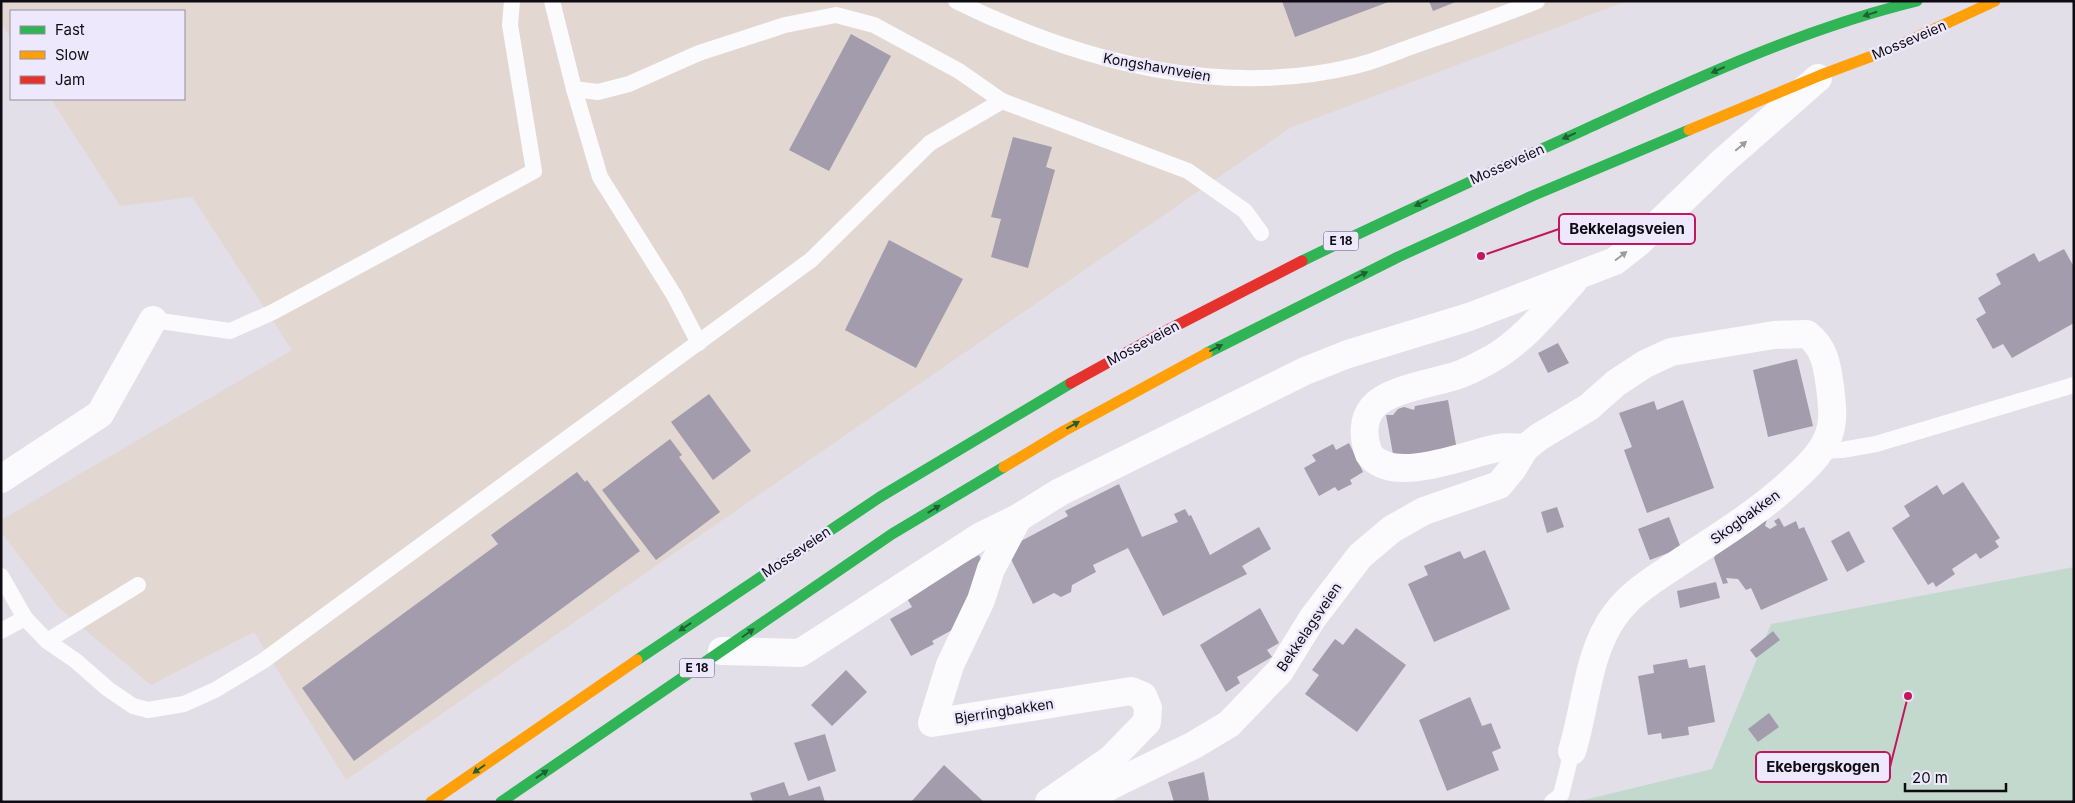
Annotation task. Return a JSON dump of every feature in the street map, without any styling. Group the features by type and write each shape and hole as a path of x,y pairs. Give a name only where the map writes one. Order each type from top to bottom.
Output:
{"highway":[{"name":"Mosseveien","path":"431,802 873,501 1035,403 1168,329 1272,275 1381,222 1720,69 1818,31 1890,7 1917,1"},
{"name":"Mosseveien","path":"501,802 892,534 1064,430 1191,361 1398,257 1523,200 1821,75 1891,49 1995,1"}],"street":[{"name":"Mosseveien","path":"722,651 800,654 981,536 1018,518 1069,488 1305,372 1348,354 1469,317 1578,277 1615,261 1638,244 1721,163 1821,75"},
{"path":"1525,448 1500,447 1425,466 1385,467 1369,454 1364,425 1367,415 1385,397 1460,374 1494,357 1530,329 1578,277"},
{"path":"1,479 100,414 153,320"},
{"name":"Bekkelagsveien","path":"1083,802 1112,785 1194,745 1229,724 1280,671 1312,619 1360,556 1392,530 1424,511 1499,485 1513,468 1525,448 1539,437 1589,407 1616,383 1645,364 1671,352 1774,335 1807,334 1818,342 1826,359 1833,408 1831,428 1827,440 1819,451"},
{"name":"Skogbakken","path":"1572,751 1597,649 1615,615 1629,598 1734,526 1785,488 1811,463 1819,451"},
{"name":"Bjerringbakken","path":"1018,518 991,569 981,600 950,665 932,723 1131,691 1143,696 1148,708 1147,722 1111,759 1048,802"}],"lane":[{"path":"153,320 230,331 274,312 534,171 510,25 512,1"},
{"path":"552,1 574,89 600,177 674,295 699,343"},
{"name":"Kongshavnveien","path":"956,1 1034,36 1086,53 1186,75 1270,79 1356,66 1537,1"},
{"path":"574,89 598,92 629,84 699,53 785,25 836,15 874,25 959,71 1002,101 1188,171 1245,211 1261,233"},
{"path":"1,576 24,618 47,641 76,661 133,706 148,710 184,704 215,690 263,662 811,260 930,143 1002,101"},
{"path":"1819,451 1842,450 1876,444 2074,384"},
{"path":"47,641 138,585"},
{"path":"1,631 24,618"},
{"name":"Skogbakken","path":"1552,802 1561,795 1572,751"}],"shaded area":[{"path":"1,1 1627,1 1290,128 346,780 254,632 151,685 59,608 1,532 1,520 292,350 192,197 120,206 52,100 185,100 185,10 10,10 10,36 1,23"}],"green space":[{"path":"2074,567 2074,802 1576,802 1712,769 1771,624"}],"building":[{"path":"1282,1 1391,1 1295,37"},
{"path":"1429,1 1458,1 1433,11"},
{"path":"851,34 891,56 829,171 789,150"},
{"path":"1013,137 1052,147 1046,167 1055,170 1028,268 991,257 1001,219 991,217"},
{"path":"889,240 963,279 916,368 845,330"},
{"path":"2064,249 2074,267 2074,323 2012,358 2003,344 1993,349 1976,319 1986,313 1978,298 2001,284 1996,274 2034,253 2039,262"},
{"path":"1558,343 1569,363 1548,373 1538,353"},
{"path":"1797,359 1813,426 1768,437 1753,370"},
{"path":"709,394 751,451 713,480 671,422"},
{"path":"1448,400 1457,450 1394,460 1386,415 1393,415 1398,409 1404,407 1414,410 1415,406"},
{"path":"1683,400 1714,488 1647,513 1624,450 1632,447 1619,413 1654,401 1657,410"},
{"path":"670,439 682,455 679,457 720,512 656,560 602,490"},
{"path":"1349,443 1363,472 1350,480 1352,484 1338,491 1335,487 1319,496 1304,468 1316,461 1312,455 1333,444 1336,450"},
{"path":"577,472 585,482 587,480 640,551 354,761 302,688 498,544 491,535"},
{"path":"1963,482 2000,538 1995,541 1999,547 1980,559 1976,553 1952,569 1955,574 1936,587 1933,582 1928,585 1892,528 1910,516 1904,506 1937,485 1943,495"},
{"path":"1119,484 1142,537 1178,522 1174,514 1185,509 1189,516 1191,515 1210,555 1259,527 1271,549 1242,566 1247,574 1163,616 1128,548 1093,565 1096,572 1072,585 1071,592 1061,597 1054,593 1033,604 1006,549 1068,516 1065,511"},
{"path":"1557,507 1564,527 1547,533 1541,512"},
{"path":"1768,516 1765,526 1770,529 1777,525 1774,521 1779,518 1784,527 1796,521 1799,529 1804,527 1828,580 1761,610 1751,588 1746,590 1738,579 1726,578 1728,583 1723,584 1714,558 1717,552"},
{"path":"1669,517 1681,548 1650,560 1638,529"},
{"path":"1849,531 1865,562 1847,572 1831,541"},
{"path":"1485,550 1510,609 1434,642 1408,584 1428,575 1424,566 1460,551 1464,559"},
{"path":"979,555 983,563 954,629 932,641 934,644 911,656 890,619 912,607 905,595"},
{"path":"1716,582 1720,598 1680,608 1677,591"},
{"path":"1260,608 1279,643 1267,650 1272,657 1237,677 1240,683 1226,692 1200,645"},
{"path":"1356,628 1406,665 1357,732 1305,694 1319,675 1312,670 1335,639 1343,645"},
{"path":"1773,631 1780,640 1756,658 1750,650"},
{"path":"1687,659 1689,668 1705,665 1715,722 1688,727 1689,735 1662,739 1661,733 1648,735 1638,676 1654,673 1653,665"},
{"path":"846,670 867,692 832,726 811,705"},
{"path":"1470,697 1482,726 1491,723 1501,748 1492,752 1499,770 1447,791 1419,720"},
{"path":"1769,713 1779,727 1758,742 1748,729"},
{"path":"825,734 836,771 808,781 794,743"},
{"path":"944,765 984,802 911,802"},
{"path":"1204,772 1209,800 1206,802 1174,802 1168,782"},
{"path":"784,782 789,796 820,786 825,802 753,802 750,793"}],"traffic: fast":[{"path":"1302,261 1707,74 1832,26 1917,1"},
{"path":"1207,353 1398,257 1532,196 1689,130"},
{"path":"637,660 880,497 1071,383"},
{"path":"501,802 892,534 1004,467"}],"traffic: slow":[{"path":"1689,130 1821,75 1891,49 1995,1"},
{"path":"1004,467 1064,431 1207,353"},
{"path":"431,802 637,660"}],"traffic: jam":[{"path":"1071,383 1158,335 1302,261"}],"place":[{"name":"Bekkelagsveien","path":"1481,256"},
{"name":"Ekebergskogen","path":"1908,696"}]}
